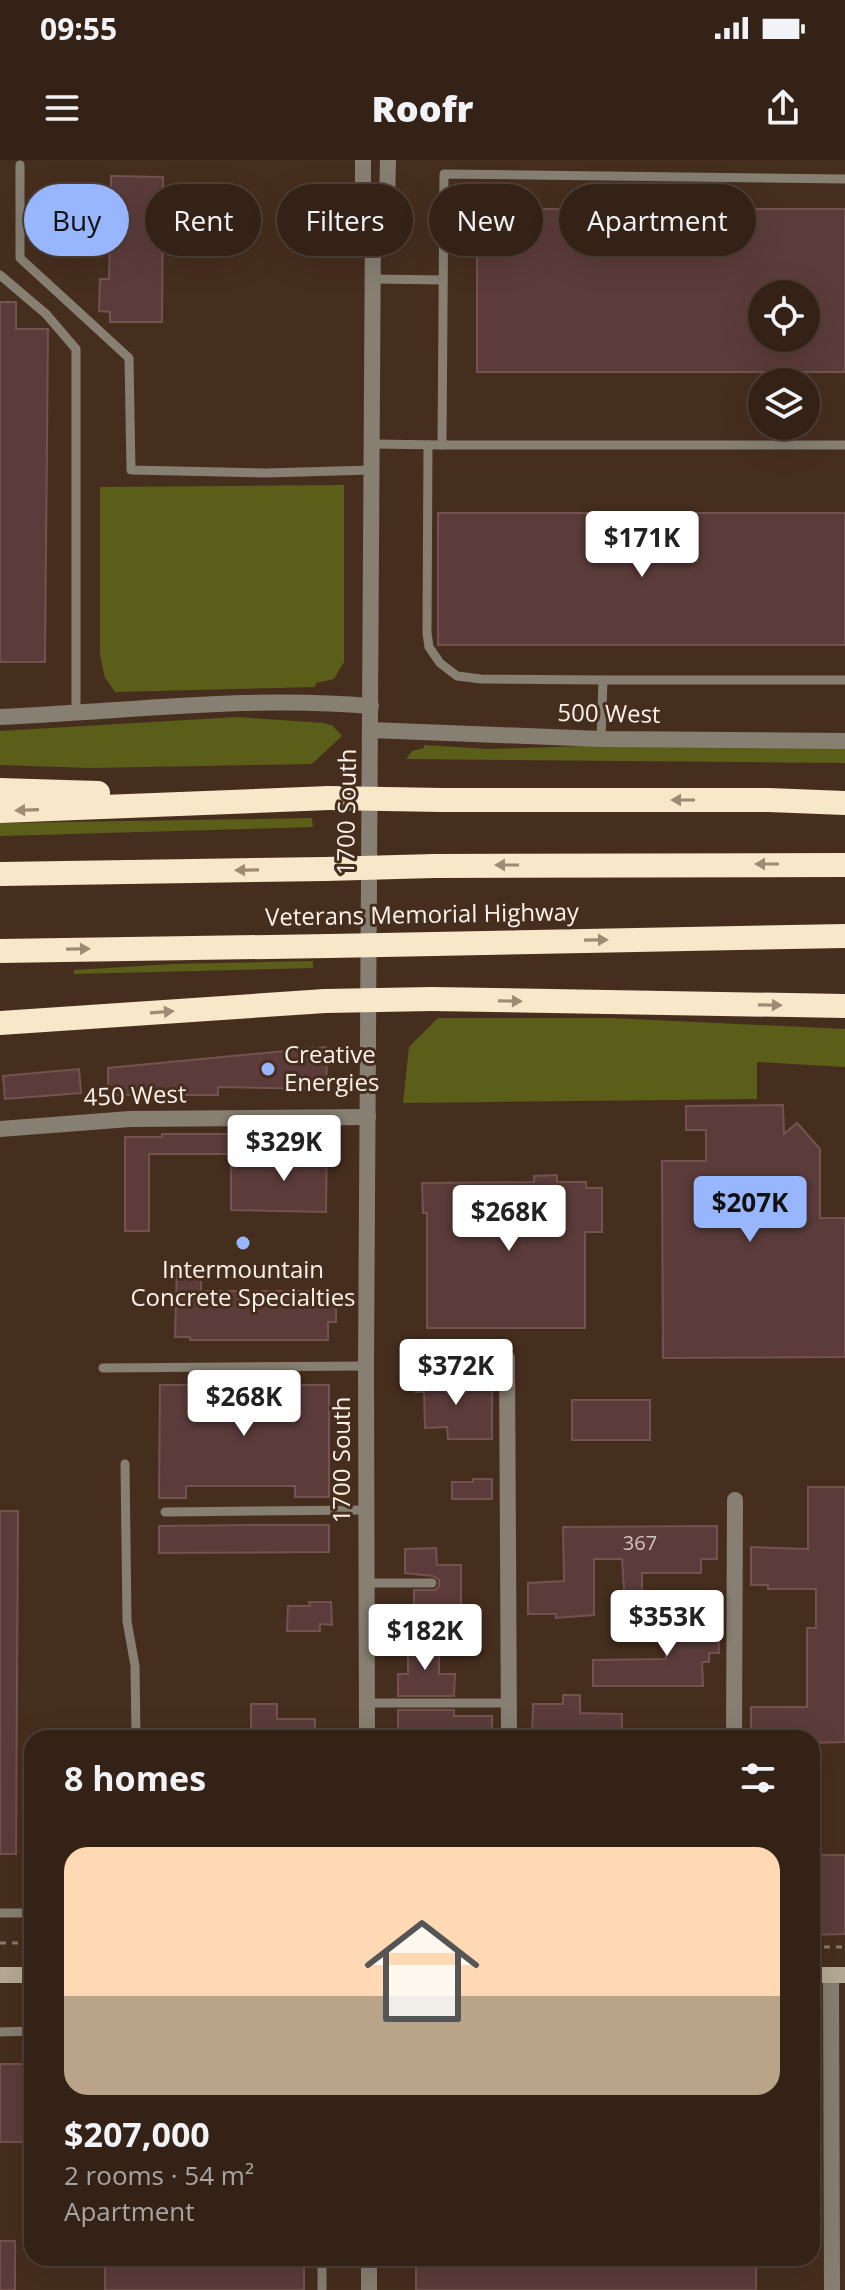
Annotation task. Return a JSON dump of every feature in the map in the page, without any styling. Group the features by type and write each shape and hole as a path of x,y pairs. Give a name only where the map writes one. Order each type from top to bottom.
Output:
{"highway":[{"path":"0,790 442,800 769,800 845,803"},
{"path":"0,811 329,798"},
{"name":"Veterans Memorial Highway","path":"0,874 434,866 845,865"},
{"name":"Veterans Memorial Highway","path":"0,951 845,936"},
{"path":"0,1023 325,1001 432,999 845,1006"}],"main road":[{"path":"0,1975 24,1975"}],"street":[{"name":"1700 South","path":"363,160 363,184"},
{"name":"1700 South","path":"387,184 388,160"},
{"name":"1700 South","path":"367,1730 366,1366 373,256"},
{"path":"0,717 231,702 371,706"},
{"name":"500 West","path":"371,730 601,739 845,741"},
{"name":"450 West","path":"0,1129 130,1119 368,1117"},
{"path":"507,1358 509,1730"},
{"path":"734,1730 735,1500"},
{"path":"832,2290 838,1975"},
{"path":"369,2266 369,2290"}],"lane":[{"path":"20,165 20,258 129,358 131,470 266,473 372,470"},
{"path":"442,445 444,174 845,179"},
{"path":"0,275 46,314 76,349 76,714"},
{"path":"373,279 443,280"},
{"path":"373,444 845,445"},
{"path":"428,445 427,633 429,647 440,663 457,676 481,679 845,680"},
{"path":"601,739 603,680"},
{"path":"103,1368 366,1366"},
{"path":"125,1464 127,1621 135,1666 136,1730"},
{"path":"165,1512 366,1510"},
{"path":"366,1583 432,1583"},
{"path":"367,1703 508,1703"},
{"path":"0,1913 24,1913"},
{"path":"0,2032 24,2031"},
{"path":"322,2266 322,2290"}],"path":[{"path":"0,1943 24,1943"},
{"path":"820,1947 845,1947"}],"shaded area":[{"path":"344,485 344,662 334,679 316,683 315,687 115,692 105,678 100,655 100,487"},
{"path":"237,717 324,723 333,726 342,736 312,764 90,768 0,765 0,731"},
{"path":"424,745 488,749 616,745 845,745 845,763 406,759 412,751 424,748"},
{"path":"312,818 313,827 0,836 0,823"},
{"path":"313,961 313,968 74,974 74,970 174,964"},
{"path":"438,1018 611,1018 845,1029 845,1067 757,1062 757,1099 403,1103 409,1047"}],"building":[{"path":"111,176 163,177 163,184 145,184 145,256 162,256 162,322 110,322 110,312 99,311 100,279 109,279 110,256 129,256 129,184 111,184"},
{"path":"543,209 559,209 559,256 756,256 756,209 845,209 845,372 820,372 820,368 748,368 748,372 477,372 477,256 543,256"},
{"path":"0,302 16,302 16,329 48,329 45,662 0,662"},
{"path":"438,513 845,513 845,645 438,645"},
{"path":"326,1047 327,1089 218,1087 218,1095 108,1095 108,1068"},
{"path":"79,1069 81,1093 5,1099 3,1076"},
{"path":"783,1105 784,1134 797,1123 820,1149 820,1218 845,1218 845,1357 663,1358 662,1161 706,1161 706,1130 686,1130 686,1106"},
{"path":"327,1133 326,1212 231,1210 231,1165 301,1166 302,1147 307,1147 307,1141"},
{"path":"162,1134 241,1134 242,1154 149,1154 149,1231 125,1231 125,1137 162,1137"},
{"path":"557,1175 557,1182 586,1182 586,1188 602,1188 602,1232 585,1232 585,1328 427,1328 427,1213 423,1213 422,1183 534,1182 534,1176"},
{"path":"177,1266 193,1266 193,1276 201,1276 201,1291 328,1291 328,1304 336,1304 336,1322 328,1322 328,1340 190,1340 190,1337 175,1337"},
{"path":"417,1370 447,1372 447,1387 492,1387 492,1439 448,1439 447,1427 425,1428 424,1392 415,1392"},
{"path":"160,1385 329,1385 329,1497 295,1497 295,1486 186,1486 186,1498 159,1498"},
{"path":"572,1400 650,1400 650,1440 572,1440"},
{"path":"473,1479 492,1479 492,1499 452,1499 452,1482 473,1482"},
{"path":"808,1487 845,1487 845,1742 820,1743 820,1730 751,1730 751,1707 807,1707 807,1628 816,1628 816,1589 768,1589 768,1585 751,1585 751,1547 808,1549"},
{"path":"0,1511 18,1511 16,1854 0,1854"},
{"path":"329,1525 329,1552 159,1553 159,1526"},
{"path":"717,1526 717,1559 701,1559 701,1573 642,1573 642,1605 625,1605 622,1559 594,1559 594,1615 556,1618 556,1614 528,1614 528,1583 564,1581 563,1527"},
{"path":"436,1548 437,1565 461,1565 461,1617 444,1617 445,1630 430,1630 430,1611 414,1610 414,1590 435,1590 439,1580 433,1576 405,1573 405,1549"},
{"path":"309,1602 331,1602 332,1625 320,1624 320,1631 287,1631 288,1606 310,1606"},
{"path":"718,1617 719,1653 709,1653 709,1662 702,1662 703,1686 593,1686 593,1660 666,1659 667,1618"},
{"path":"422,1638 439,1638 439,1674 455,1674 454,1696 398,1696 398,1674 408,1674 408,1642 422,1642"},
{"path":"563,1695 580,1695 580,1713 622,1714 622,1730 532,1730 533,1704 563,1704"},
{"path":"251,1704 277,1704 277,1719 315,1719 315,1730 251,1730"},
{"path":"398,1710 454,1710 454,1716 492,1716 492,1730 398,1730"},
{"path":"820,1855 845,1855 845,1934 820,1935"},
{"path":"0,2064 24,2064 24,2142 0,2142"},
{"path":"0,2241 15,2241 15,2290 0,2290"},
{"path":"105,2266 304,2266 304,2290 105,2290"},
{"path":"416,2266 756,2266 756,2290 416,2290"}],"place":[{"name":"Creative Energies","path":"268,1069"},
{"name":"Intermountain Concrete Specialties","path":"243,1243"}]}
